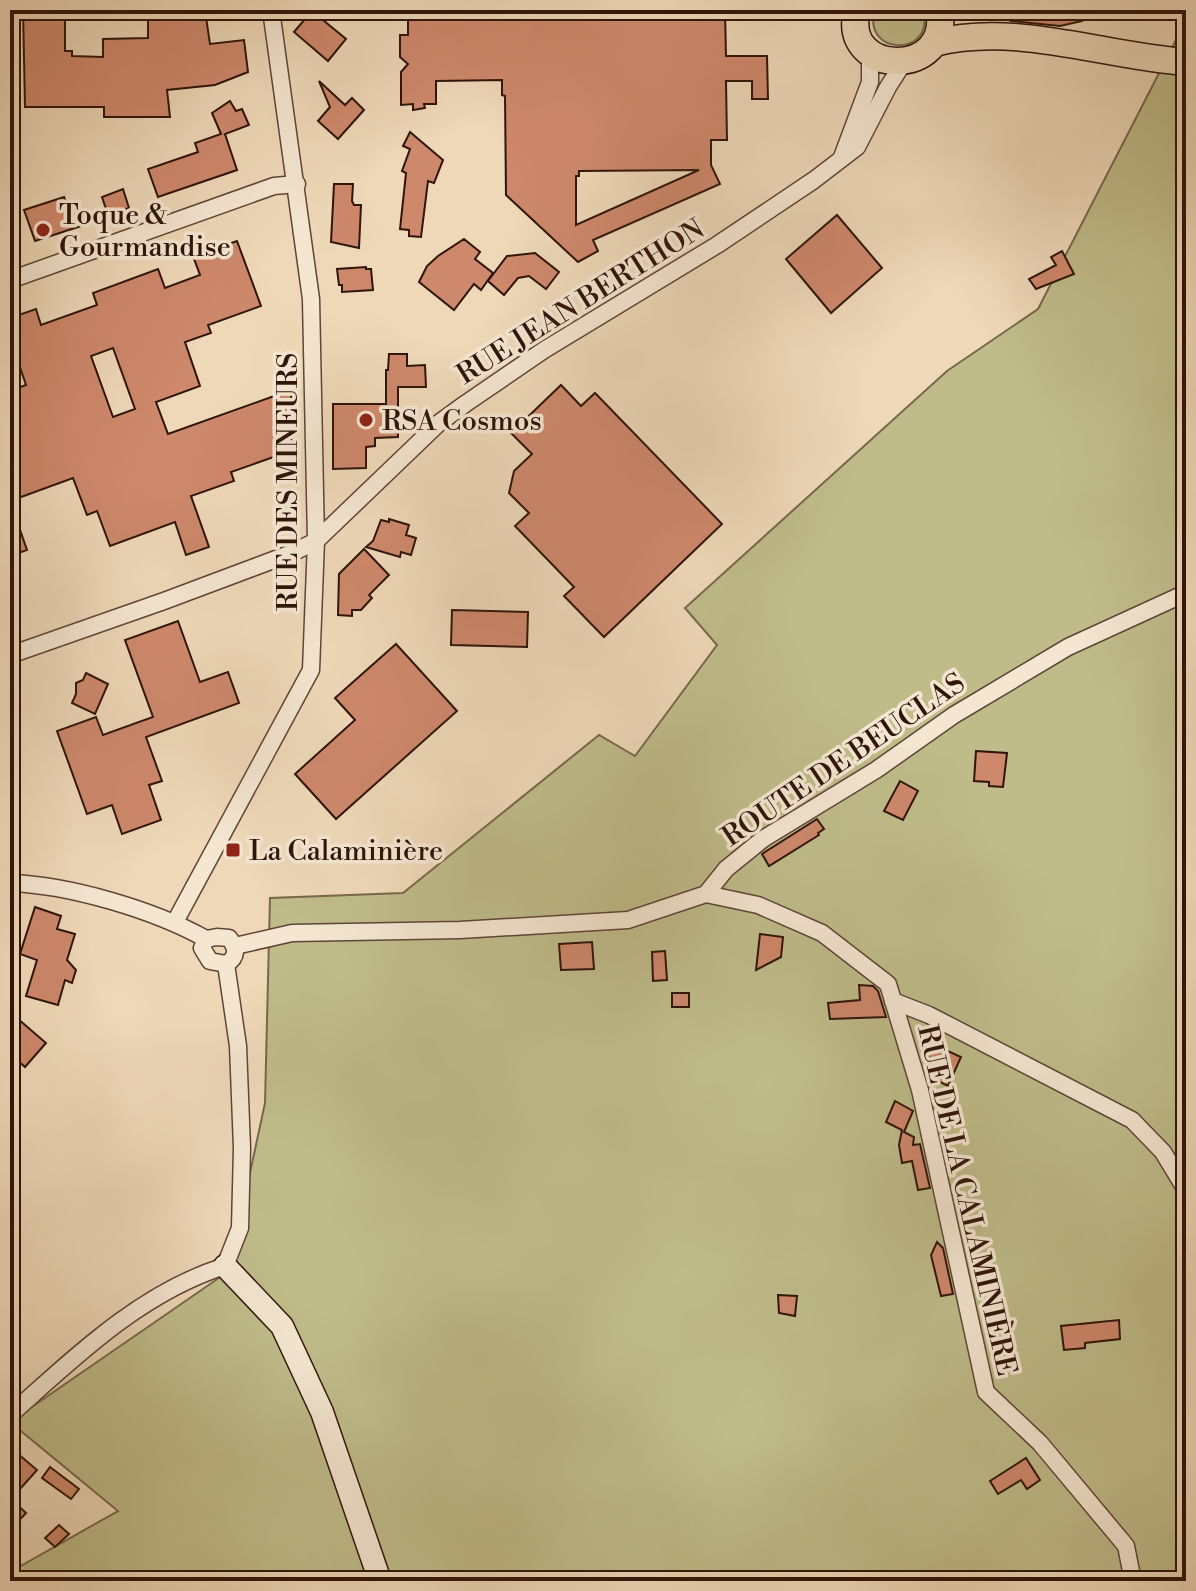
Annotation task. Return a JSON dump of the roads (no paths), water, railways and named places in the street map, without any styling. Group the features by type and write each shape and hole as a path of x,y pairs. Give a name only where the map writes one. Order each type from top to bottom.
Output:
{"main road":[{"path":"934,43 942,10 1008,36"},
{"path":"853,13 858,38 870,54 888,62 904,62 917,57 934,43 963,36 1008,36 1186,62"}],"street":[{"name":"RUE DES MINEURS","path":"175,922 311,670 316,541 311,299 271,10"},
{"path":"841,158 870,82 870,54"},
{"name":"RUE JEAN BERTHON","path":"10,655 164,601 316,541 439,423 544,350 717,245 857,147 904,62"},
{"path":"10,280 274,186 297,184"},
{"name":"ROUTE DE BEUCLAS","path":"706,894 726,869 763,839 876,770 966,707 1068,647 1186,593"},
{"path":"10,883 34,884 64,891 175,922 206,939 229,938 235,946 232,961 226,964 210,961 202,948 206,939"},
{"path":"235,946 292,933 475,929 628,920 706,894"},
{"name":"RUE DE LA CALAMINIÈRE","path":"706,894 758,905 822,933 888,984 920,1090 986,1392 1040,1443 1126,1546 1133,1581"},
{"path":"225,1266 240,1228 242,1148 238,1046 226,964"},
{"path":"893,1001 929,1015 1132,1120 1163,1152 1186,1190"},
{"path":"10,1415 90,1344 140,1307 197,1275 225,1266"},
{"path":"225,1266 282,1326 322,1412 380,1581"}],"place":[{"name":"Toque & Gourmandise","path":"43,230"},
{"name":"RSA Cosmos","path":"366,420"},
{"name":"La Calaminière","path":"233,850"}]}
